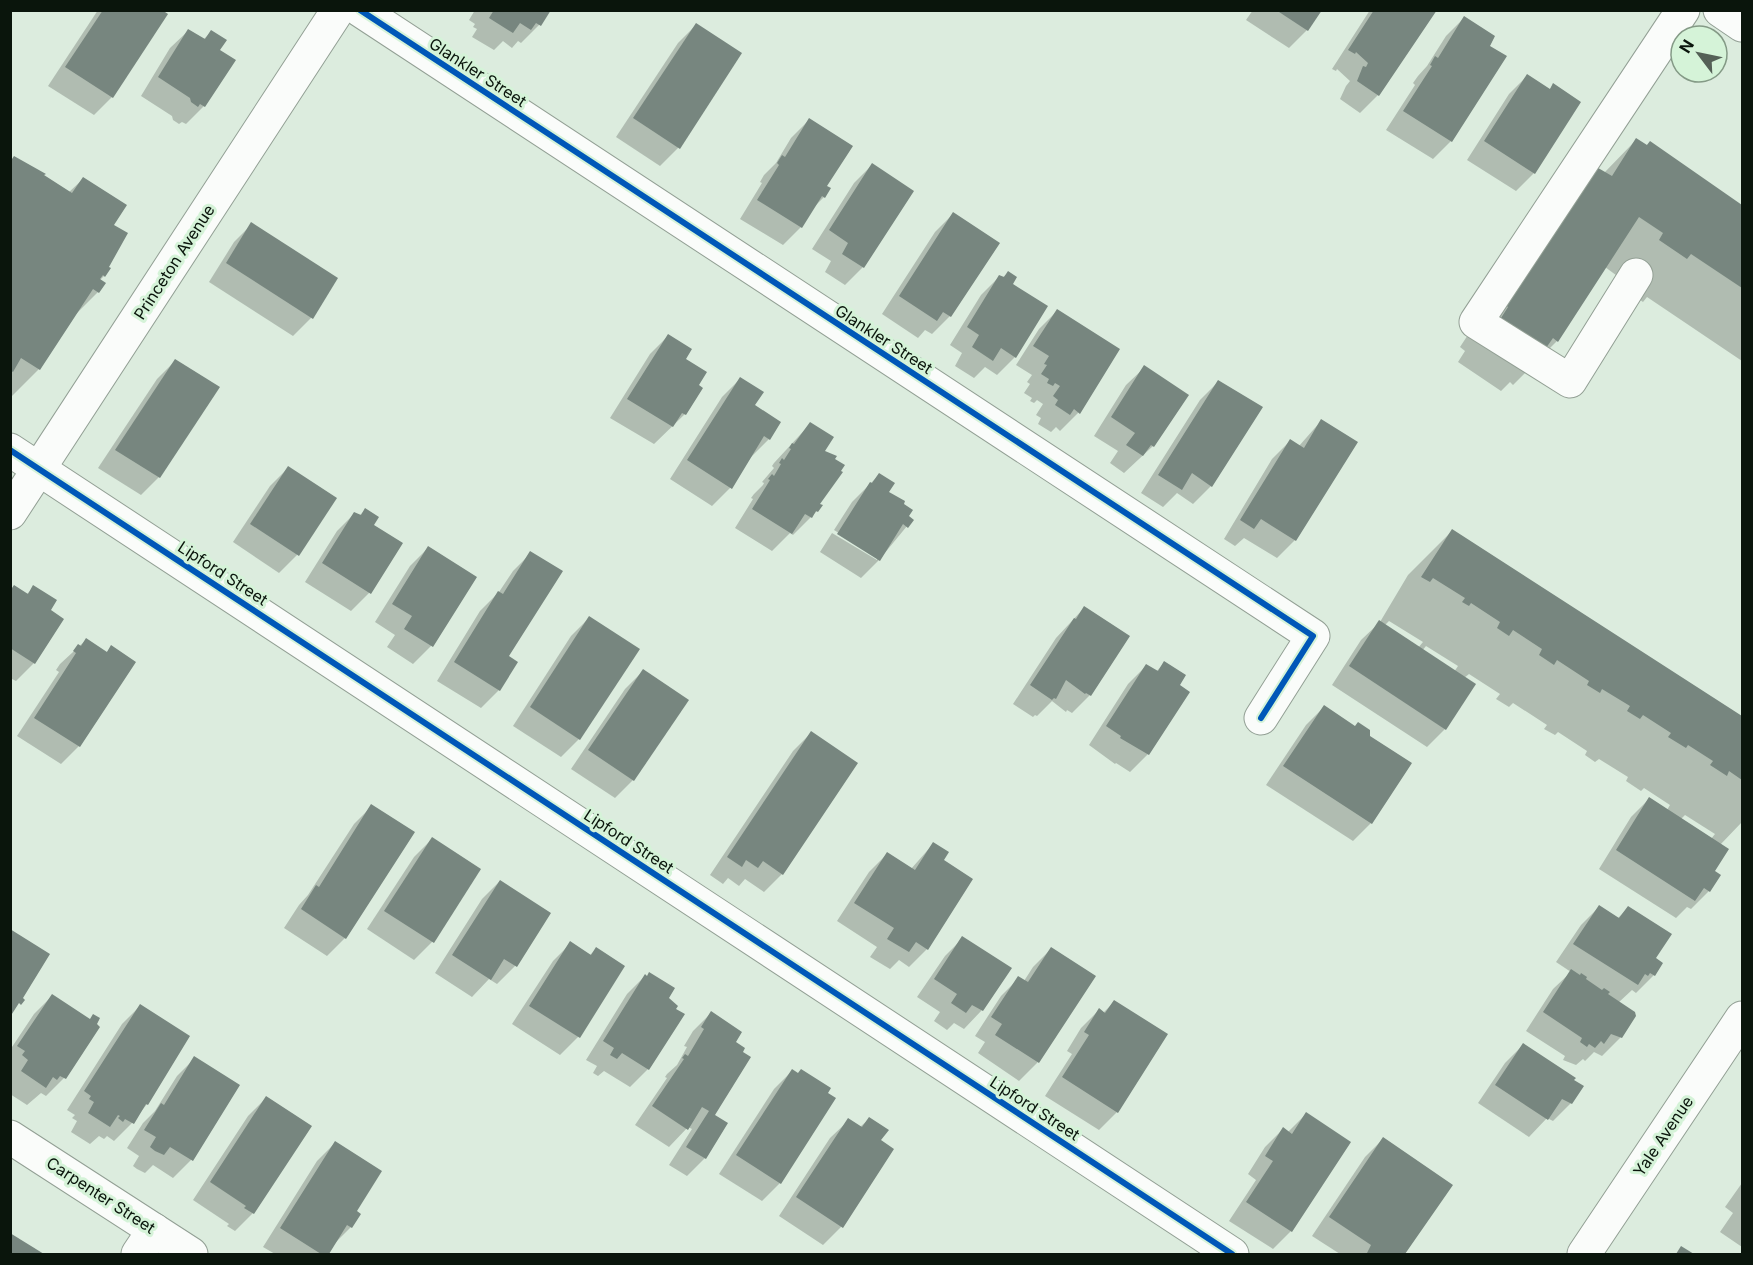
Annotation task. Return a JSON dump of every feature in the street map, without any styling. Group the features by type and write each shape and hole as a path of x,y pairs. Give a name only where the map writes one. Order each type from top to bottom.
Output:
{"street":[{"name":"Princeton Avenue","path":"10,513 338,10"},
{"name":"Glankler Street","path":"360,10 1312,636 1261,718"},
{"path":"1636,275 1570,381 1476,322 1683,10"},
{"path":"1720,10 1743,25"},
{"name":"Lipford Street","path":"10,450 1232,1254"},
{"name":"Yale Avenue","path":"1584,1254 1743,1018"},
{"name":"Carpenter Street","path":"10,1137 146,1242 191,1254"}],"building":[{"path":"103,10 162,10 168,14 113,98 65,67"},
{"path":"494,10 551,10 541,26 536,23 531,30 520,23 513,33 489,18"},
{"path":"1276,10 1322,10 1308,31"},
{"path":"1374,10 1437,10 1379,96 1357,81 1363,66 1366,67 1368,63 1356,52 1355,54 1348,50"},
{"path":"1464,16 1495,36 1490,46 1507,56 1452,142 1403,111 1432,66 1430,65 1435,56 1438,58"},
{"path":"696,23 742,53 680,149 633,118"},
{"path":"188,29 205,39 211,30 227,40 220,50 236,60 205,107 200,104 198,107 191,102 190,98 158,77"},
{"path":"1527,74 1550,89 1553,83 1581,102 1535,174 1484,141"},
{"path":"809,118 853,146 827,186 831,188 825,198 822,196 802,228 757,200 779,165 777,163 782,155 785,157"},
{"path":"1636,138 1647,145 1650,141 1742,205 1742,288 1691,254 1687,259 1659,240 1663,233 1639,217 1558,342 1553,338 1546,348 1501,318 1508,307 1503,303 1593,165 1612,176"},
{"path":"14,156 46,174 44,175 72,193 83,177 127,205 114,225 128,233 109,267 111,268 105,277 103,275 100,279 106,283 99,293 93,289 40,370 21,358 13,372 10,370 10,162"},
{"path":"872,163 914,191 864,268 842,254 848,243 829,230"},
{"path":"953,212 1000,243 951,317 943,312 937,321 899,296"},
{"path":"251,222 338,278 313,319 226,263"},
{"path":"1008,271 1017,277 1013,284 1048,306 1016,358 1001,348 993,361 972,347 979,335 967,327 999,275 1004,277"},
{"path":"1057,309 1120,349 1080,414 1074,409 1070,415 1055,405 1058,400 1053,396 1060,386 1047,383 1049,379 1041,374 1047,365 1044,364 1049,356 1033,346"},
{"path":"668,334 692,349 686,359 707,372 699,385 703,388 686,415 682,413 673,427 627,399"},
{"path":"175,359 220,387 160,478 115,450"},
{"path":"1144,365 1189,395 1154,447 1151,445 1143,456 1126,445 1135,433 1111,417"},
{"path":"740,377 764,392 755,405 781,422 770,440 764,436 732,489 687,460"},
{"path":"1218,380 1263,407 1212,487 1192,473 1182,490 1158,475"},
{"path":"1321,419 1358,442 1296,541 1261,519 1254,529 1240,520 1290,439 1304,448"},
{"path":"810,422 834,437 825,451 837,456 835,459 845,465 841,471 843,472 820,504 823,505 818,512 816,511 812,518 805,514 792,534 752,509 770,480 768,479 772,474 774,476 782,458 784,460 791,449 789,448 792,443 794,444"},
{"path":"288,466 337,498 299,556 250,524"},
{"path":"879,473 895,483 889,492 905,501 904,504 913,510 909,516 914,520 908,528 903,524 880,561 837,534 870,482 872,483"},
{"path":"365,508 379,517 374,525 403,543 371,594 322,563 354,512 361,515"},
{"path":"1452,529 1742,716 1742,780 1729,771 1727,776 1710,765 1713,761 1688,745 1686,748 1668,737 1671,733 1643,715 1640,719 1627,711 1630,706 1602,689 1600,693 1587,685 1589,681 1557,660 1554,665 1539,655 1542,649 1513,630 1509,636 1497,628 1500,622 1471,603 1469,606 1462,602 1465,598 1433,578 1430,582 1421,577"},
{"path":"428,546 477,577 433,647 404,629 412,616 392,604"},
{"path":"530,551 563,571 509,656 518,662 500,691 454,662 498,591 503,594"},
{"path":"14,585 28,594 33,585 57,600 51,610 64,619 35,664 10,648 10,591"},
{"path":"1084,606 1130,636 1091,696 1066,680 1056,699 1052,700 1030,685"},
{"path":"589,616 640,649 580,740 530,707"},
{"path":"1379,620 1476,684 1446,730 1349,666"},
{"path":"86,638 107,652 111,645 136,662 80,747 34,718 76,653 73,651 78,644 81,646"},
{"path":"1164,661 1186,675 1180,685 1190,692 1149,755 1120,738 1121,736 1106,726 1146,664 1158,671"},
{"path":"643,669 689,700 634,781 588,750"},
{"path":"1324,705 1355,726 1358,722 1370,730 1370,736 1412,763 1372,824 1283,766"},
{"path":"811,731 858,763 783,875 763,861 758,868 746,860 742,867 727,857"},
{"path":"1649,797 1729,849 1715,871 1721,875 1710,892 1704,888 1695,901 1616,850"},
{"path":"371,804 415,832 346,939 301,909 316,885 319,887"},
{"path":"432,837 481,869 434,943 384,911"},
{"path":"933,842 949,852 944,860 973,879 928,950 916,942 909,952 887,939 894,928 854,903 887,852 915,870"},
{"path":"500,880 551,913 517,967 504,959 491,980 452,955"},
{"path":"1599,905 1619,918 1628,906 1672,934 1656,958 1663,963 1655,976 1650,973 1648,976 1645,974 1638,985 1573,944"},
{"path":"10,929 50,954 23,998 25,1000 21,1005 19,1003 10,1017"},
{"path":"962,936 1012,968 983,1011 972,1005 966,1013 951,1003 957,994 934,979"},
{"path":"570,941 591,955 596,947 625,966 580,1038 529,1006"},
{"path":"1051,947 1096,976 1039,1063 995,1035 1002,1024 991,1017 1018,976 1028,982"},
{"path":"1571,969 1587,977 1586,979 1602,990 1604,988 1610,992 1608,994 1635,1012 1636,1016 1622,1038 1611,1034 1604,1044 1601,1041 1595,1048 1589,1044 1587,1047 1580,1042 1582,1038 1543,1012"},
{"path":"649,972 675,988 669,998 678,1006 676,1009 685,1014 649,1070 622,1053 617,1059 610,1055 614,1048 603,1041 645,974 647,976"},
{"path":"52,994 90,1019 93,1014 100,1018 97,1024 100,1027 66,1079 60,1076 57,1080 53,1077 46,1088 21,1071 28,1060 22,1055 25,1051 17,1046"},
{"path":"1114,1000 1168,1034 1118,1113 1062,1077 1089,1035 1084,1032 1099,1008 1105,1013"},
{"path":"140,1004 190,1036 134,1124 125,1119 123,1122 118,1115 110,1127 88,1113 94,1102 89,1099 91,1096 84,1091"},
{"path":"711,1011 742,1032 736,1042 745,1048 743,1052 751,1057 715,1115 728,1123 706,1159 686,1147 709,1111 702,1107 688,1130 652,1106 684,1059 682,1058 685,1054 688,1056 704,1029 701,1027"},
{"path":"1523,1043 1576,1078 1574,1080 1584,1086 1572,1104 1562,1099 1548,1120 1495,1085"},
{"path":"194,1056 240,1085 193,1161 170,1147 164,1155 155,1151 150,1147 156,1137 144,1130 161,1103 164,1105"},
{"path":"792,1069 798,1073 801,1069 831,1088 828,1093 836,1098 781,1184 736,1155"},
{"path":"266,1096 312,1126 254,1214 210,1182"},
{"path":"1306,1112 1351,1142 1292,1232 1246,1202 1273,1161 1265,1156 1283,1127 1292,1134"},
{"path":"869,1117 889,1130 881,1140 894,1149 843,1228 796,1197 848,1118 862,1127"},
{"path":"1383,1137 1453,1185 1405,1254 1368,1254 1371,1245 1329,1217"},
{"path":"335,1141 382,1171 357,1211 361,1214 352,1228 347,1225 329,1254 321,1254 280,1228"},
{"path":"10,1233 44,1254 10,1254"},
{"path":"1681,1246 1694,1254 1676,1254"}],"cycle path":[{"path":"360,10 1313,636 1261,718"},
{"path":"10,450 1232,1254"}]}
